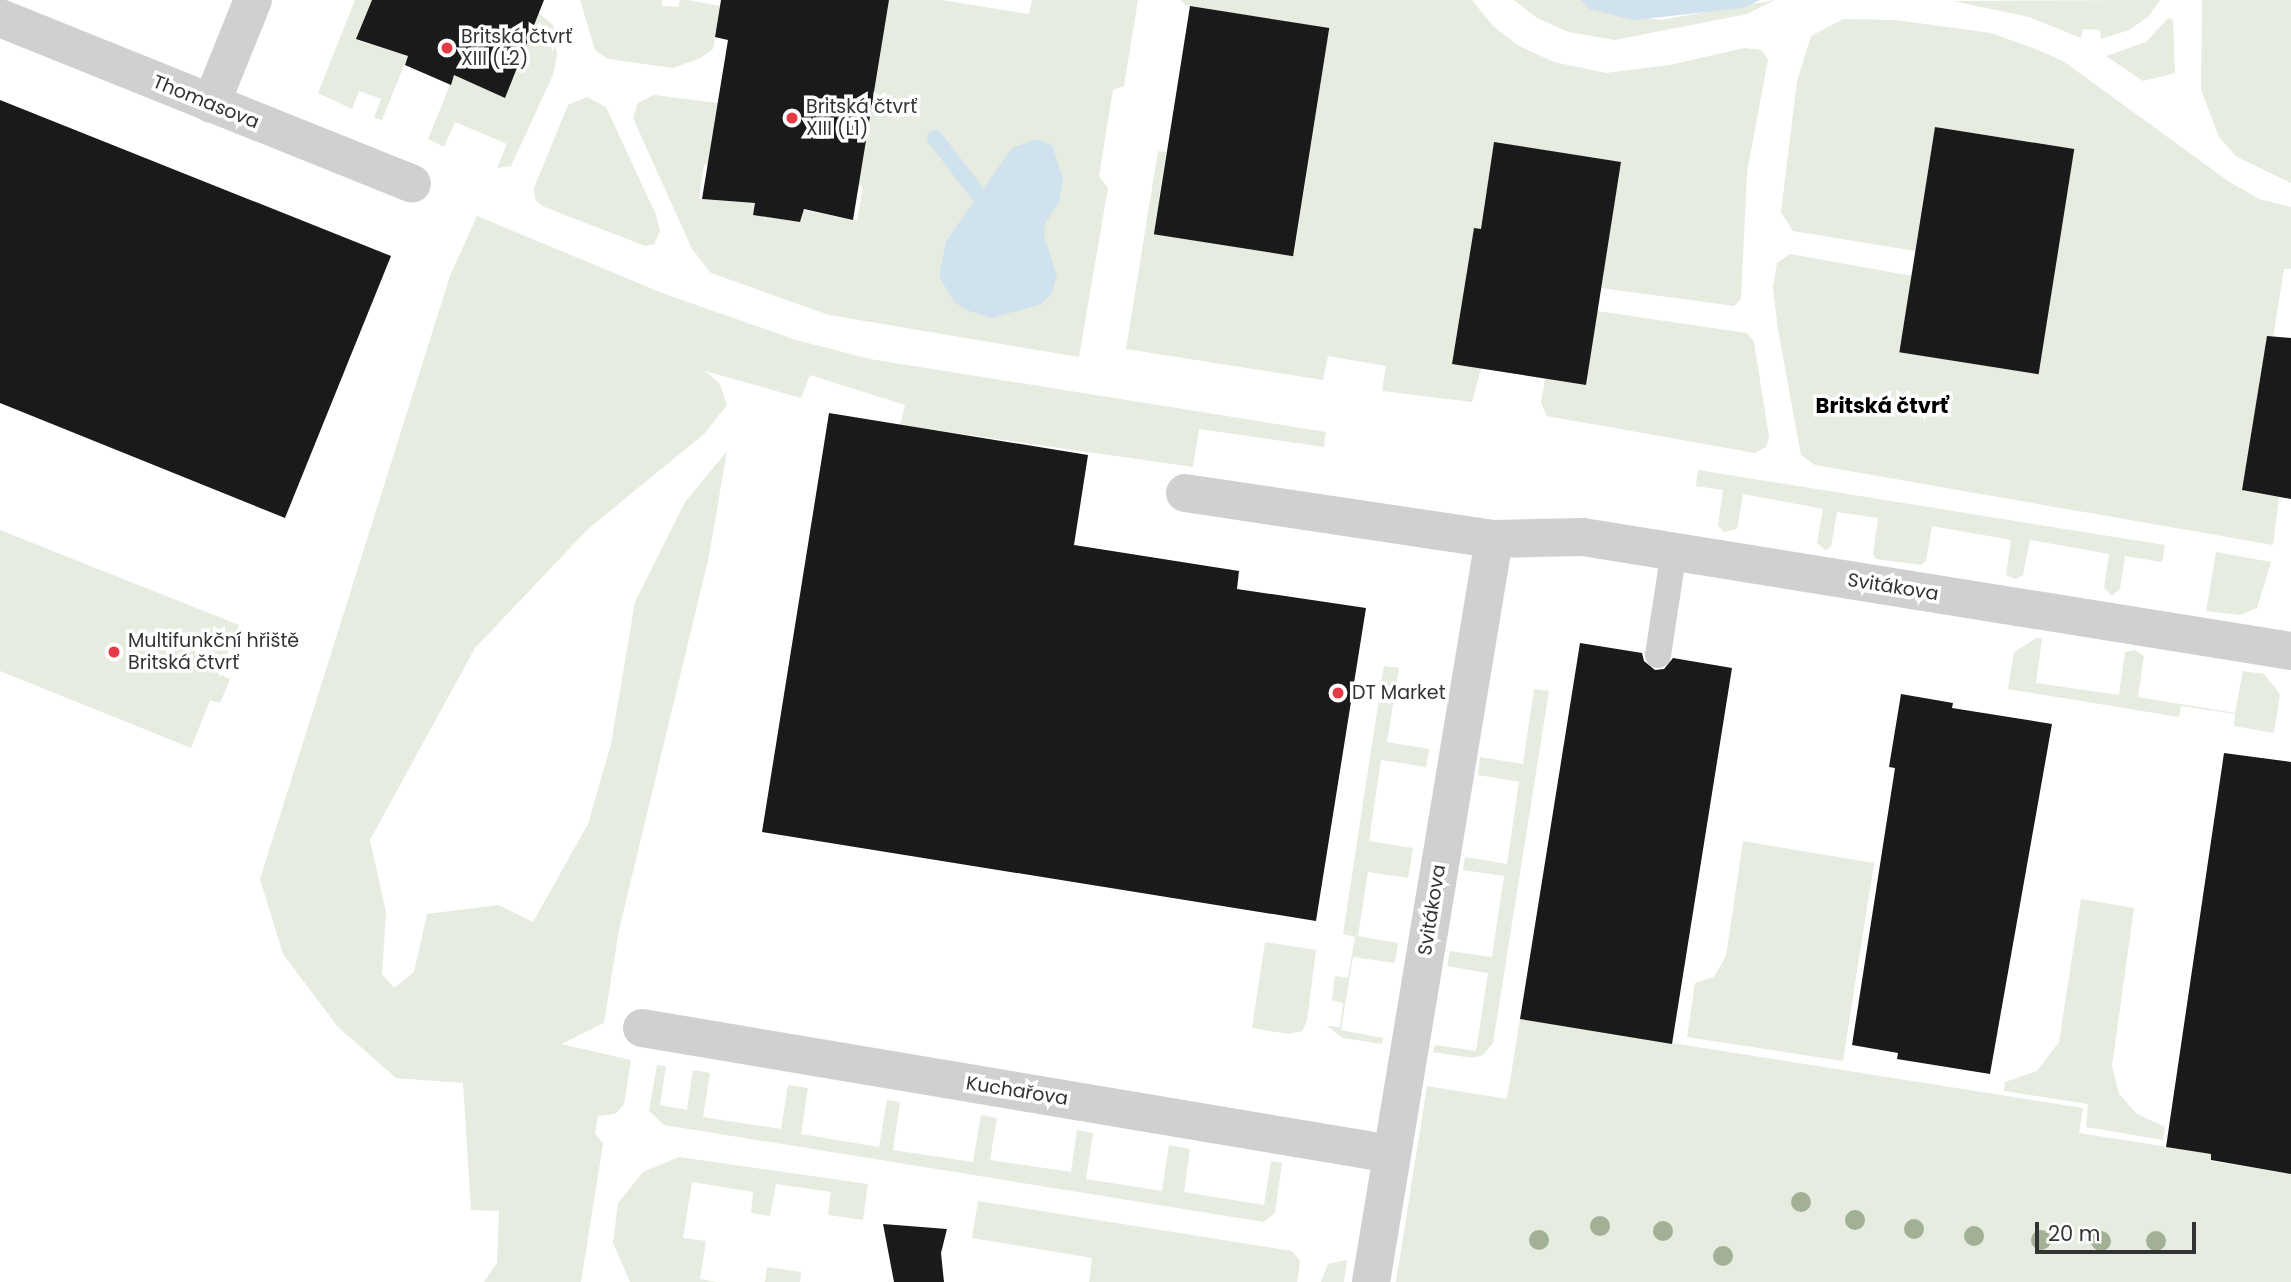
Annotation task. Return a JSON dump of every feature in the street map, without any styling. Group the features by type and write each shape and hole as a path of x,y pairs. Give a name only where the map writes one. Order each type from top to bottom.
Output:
{"street":[{"path":"211,104 253,0"},
{"name":"Thomasova","path":"0,18 412,184"},
{"name":"Svitákova","path":"1185,493 1494,539 1583,537 2291,651"},
{"name":"Svitákova","path":"1371,1282 1494,539"},
{"name":"Kuchařova","path":"642,1028 1391,1154"}],"lane":[{"path":"1658,655 1674,551"}],"shaded area":[{"path":"355,0 384,0 369,6 357,40 408,56 382,120 374,118 381,99 359,91 352,109 318,93"},
{"path":"580,0 662,0 662,6 678,7 680,0 688,0 720,6 713,49 701,58 673,68 608,59 595,50"},
{"path":"889,0 941,0 1029,14 1032,0 1138,0 1124,86 1113,90 1099,176 1108,188 1079,357 829,315 711,273 692,249 633,118 638,103 654,95 718,103 715,166 704,164 699,199 755,203 753,215 800,222 804,210 857,221 863,187 854,184"},
{"path":"1181,0 1472,0 1493,26 1519,46 1554,62 1606,73 1670,65 1744,48 1762,50 1768,60 1747,172 1741,299 1734,306 1601,288 1621,162 1494,143 1481,229 1474,229 1452,364 1481,368 1472,402 1382,391 1386,366 1328,356 1323,380 1126,349 1158,151 1166,152 1154,233 1294,255 1329,29 1185,5"},
{"path":"1514,0 1580,0 1589,9 1661,20 1775,0 1747,14 1615,40 1568,32 1537,18"},
{"path":"2160,0 2148,17 2129,30 2101,39 2100,30 2083,29 2081,38 2029,17 1953,1"},
{"path":"2202,0 2291,0 2291,183 2237,157 2219,137 2201,90"},
{"path":"536,11 553,25 557,55 553,75 511,166 497,168 507,144 455,122 444,147 428,139 454,75 505,98"},
{"path":"2168,18 2173,20 2175,73 2143,81 2106,56 2146,42"},
{"path":"1843,19 1896,20 1991,33 2038,50 2063,61 2228,181 2259,199 2291,207 2291,269 2284,269 2270,355 2264,355 2242,490 2279,497 2273,545 1815,465 1801,455 1778,330 1773,287 1777,263 1790,254 1912,276 1899,352 2038,374 2074,149 1935,127 1915,251 1793,231 1781,212 1797,81 1811,36"},
{"path":"587,97 606,107 656,215 660,231 654,244 645,246 542,206 535,199 534,188 568,105"},
{"path":"477,216 662,293 796,340 870,359 1326,432 1324,447 1199,429 1193,467 900,425 905,405 810,375 801,398 705,371 720,384 727,405 705,433 588,529 475,648 370,840 386,912 382,974 394,988 414,972 427,914 498,905 533,922 588,824 611,744 635,602 685,502 727,451 709,556 619,930 604,1023 561,1044 631,1060 624,1104 615,1114 598,1116 595,1133 603,1144 581,1282 484,1282 497,1263 499,1211 471,1210 463,1083 396,1078 338,1027 283,954 260,879 450,276"},
{"path":"1597,311 1747,333 1754,342 1769,437 1766,447 1755,453 1547,416 1541,403 1545,379 1586,385"},
{"path":"1698,470 2165,545 2162,562 2125,556 2120,589 2112,596 2104,587 2109,554 2030,540 2023,575 2015,579 2006,575 2011,540 1932,526 1926,561 1921,565 1876,559 1873,554 1878,518 1837,512 1831,547 1825,550 1817,543 1823,509 1743,494 1737,529 1724,532 1718,526 1723,490 1696,486"},
{"name":"Multifunkční hřiště Britská čtvrť","path":"0,530 239,625 219,674 230,679 220,703 210,700 191,748 0,671"},
{"path":"2216,552 2271,562 2257,608 2240,615 2206,611"},
{"path":"2037,638 2042,639 2036,683 2119,695 2125,652 2135,650 2144,656 2138,697 2235,713 2243,671 2264,674 2280,694 2274,733 2234,726 2235,714 2181,706 2179,717 2008,689 2014,652"},
{"path":"1384,666 1399,668 1387,742 1429,749 1426,767 1381,760 1369,841 1413,848 1408,878 1368,872 1358,936 1398,943 1395,963 1353,957 1341,1030 1383,1038 1382,1044 1343,1038 1327,1026 1340,1027 1343,1003 1332,1000 1335,976 1348,978 1355,937 1343,934"},
{"path":"1534,689 1549,691 1493,1043 1483,1055 1472,1058 1433,1052 1435,1045 1476,1051 1488,973 1447,966 1450,951 1492,957 1504,876 1463,870 1465,857 1507,864 1519,782 1478,775 1480,757 1523,764"},
{"path":"1743,841 1874,863 1843,1061 1687,1037 1695,983 1714,977 1726,956"},
{"path":"2081,899 2134,908 2112,1066 2119,1094 2137,1114 2165,1127 2163,1140 2086,1127 2088,1104 2004,1091 2005,1082 2037,1071 2059,1042"},
{"path":"1265,942 1316,950 1307,1021 1302,1031 1288,1034 1252,1028"},
{"path":"1520,1019 2083,1108 2079,1133 2211,1154 2211,1161 2291,1174 2291,1282 1396,1282 1427,1086 1507,1099"},
{"path":"657,1065 666,1066 660,1105 687,1110 693,1070 710,1073 703,1117 781,1129 788,1085 808,1088 801,1134 879,1147 887,1100 900,1102 893,1150 973,1162 981,1115 997,1118 990,1160 1071,1172 1077,1130 1093,1133 1086,1179 1162,1191 1169,1145 1190,1149 1184,1192 1264,1205 1271,1161 1282,1163 1275,1213 1264,1222 664,1125 649,1111"},
{"path":"679,1157 868,1184 863,1220 828,1215 831,1192 776,1184 770,1216 751,1213 753,1192 692,1182 683,1238 706,1241 700,1279 718,1282 630,1282 613,1243 618,1203 643,1172"},
{"path":"978,1201 1292,1251 1300,1261 1297,1282 1089,1282 1092,1258 972,1238"},
{"path":"1347,1260 1344,1282 1321,1282 1328,1264"},
{"path":"767,1267 801,1272 800,1282 765,1282"}],"water":[{"path":"1580,0 1760,0 1743,8 1634,20 1589,9"},
{"path":"1036,139 1052,145 1063,179 1059,202 1045,224 1044,236 1057,276 1051,295 1041,304 992,318 966,310 954,302 939,276 946,241 1012,148"}],"building":[{"name":"Britská čtvrť XIII (L2)","path":"372,0 544,0 505,98 454,75 451,85 405,65 408,56 356,39"},
{"name":"Britská čtvrť XIII (L1)","path":"721,0 889,0 853,220 804,209 800,222 753,215 755,203 702,199 728,40 715,37"},
{"path":"1190,6 1329,28 1293,256 1154,234"},
{"path":"0,100 391,256 285,518 0,403"},
{"path":"1935,127 2074,149 2039,374 1899,352"},
{"path":"1494,142 1621,162 1586,385 1452,364 1474,228 1481,229"},
{"path":"2267,336 2291,338 2291,499 2242,490"},
{"path":"829,413 1088,455 1074,545 1239,571 1237,589 1366,608 1316,921 762,832"},
{"path":"1580,643 1642,653 1644,661 1655,670 1664,669 1673,658 1732,668 1672,1044 1520,1019"},
{"path":"1901,694 1953,703 1952,708 2052,724 1990,1074 1897,1059 1898,1053 1852,1045 1895,768 1889,767"},
{"path":"2224,753 2291,762 2291,1174 2211,1160 2211,1154 2166,1147"},
{"path":"883,1224 947,1229 941,1253 944,1282 894,1282"}],"waterway":[{"path":"935,138 978,194"}],"place":[{"name":"Britská čtvrť XIII (L2)","path":"447,48"},
{"name":"Britská čtvrť XIII (L1)","path":"792,118"},
{"name":"Multifunkční hřiště Britská čtvrť","path":"114,652"},
{"name":"DT Market","path":"1338,693"}],"district":[{"name":"Britská čtvrť","path":"1882,406"}]}
